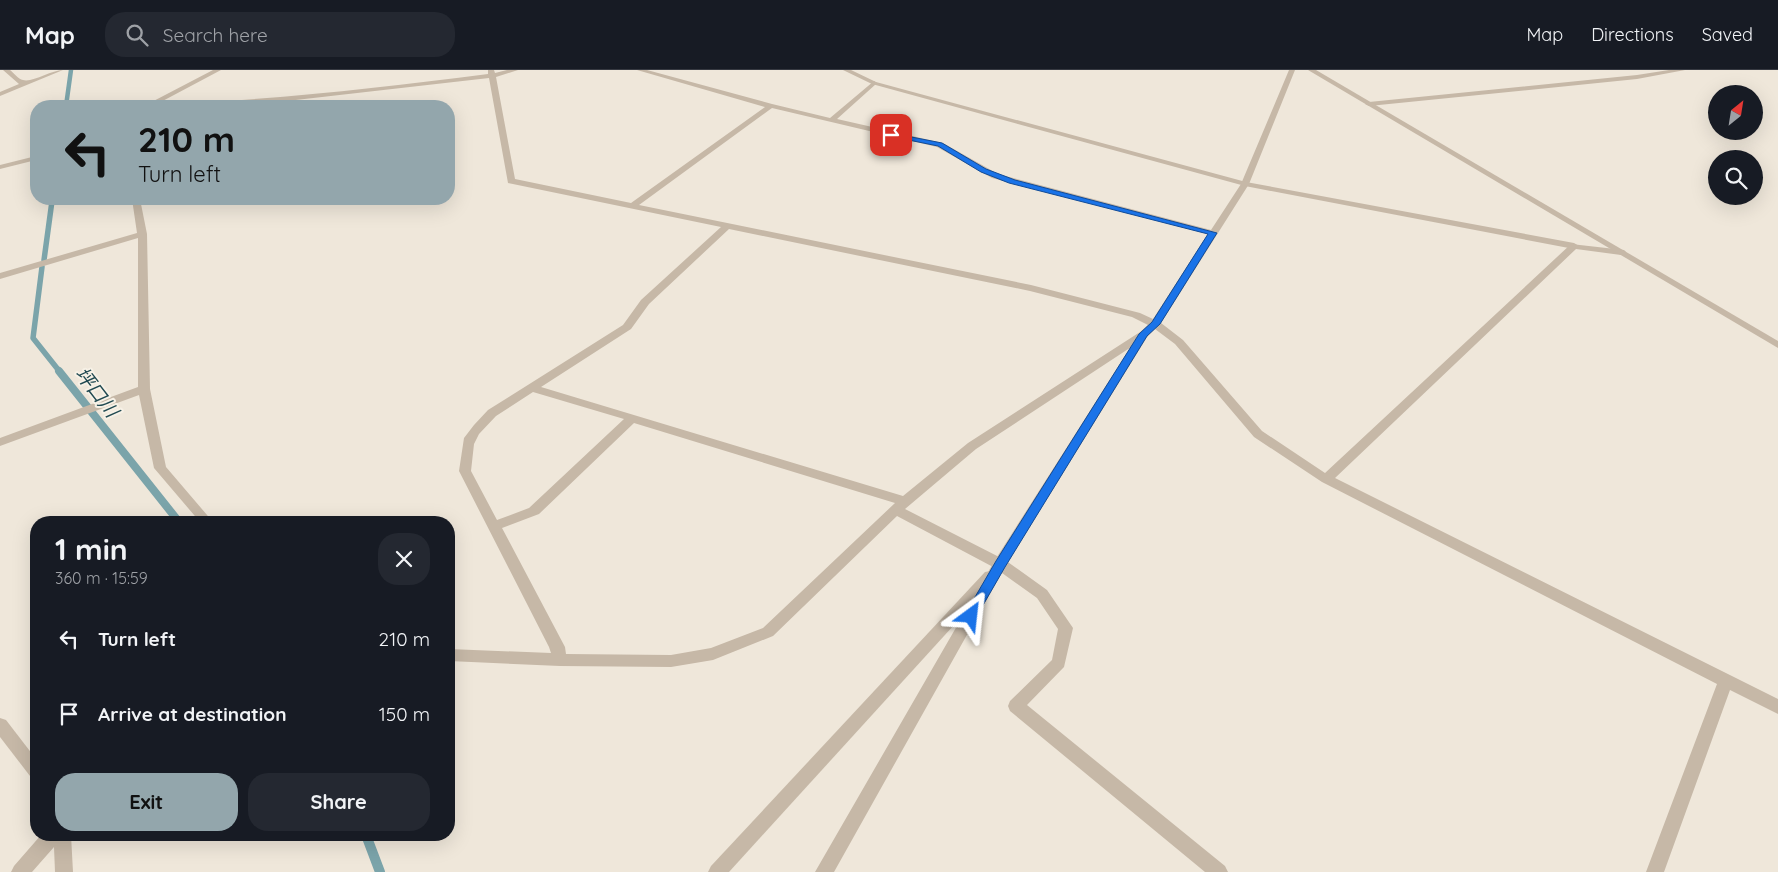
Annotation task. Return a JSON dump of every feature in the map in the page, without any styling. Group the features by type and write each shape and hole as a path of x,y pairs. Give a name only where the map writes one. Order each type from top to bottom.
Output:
{"street":[{"path":"6,70 19,82 28,83"},
{"path":"0,94 60,70"},
{"path":"159,100 218,70"},
{"path":"277,100 318,97 515,70"},
{"path":"640,70 771,106 940,145 984,170 1012,181 1213,233"},
{"path":"846,70 874,83 1245,184 1574,246 1621,252"},
{"path":"455,655 560,660 671,661 712,654 768,632 900,506 972,446 1144,334 1155,324 1245,184 1292,70"},
{"path":"1311,70 1778,345"},
{"path":"1368,104 1636,77 1682,70"},
{"path":"492,73 511,181 1031,288 1136,315 1155,324 1179,342 1258,434 1326,479 1778,707"},
{"path":"832,120 874,83"},
{"path":"632,206 771,106"},
{"path":"0,166 30,159"},
{"path":"137,205 142,234 144,389 160,468 202,516"},
{"path":"560,660 557,647 465,471 467,447 473,430 492,413 530,387 627,327 645,302 727,226"},
{"path":"0,276 142,234"},
{"path":"1326,479 1574,246"},
{"path":"824,872 1000,564 1144,334"},
{"path":"530,387 632,418 900,506 1000,564 1042,594 1066,628 1059,663 1016,706 1218,872"},
{"path":"0,442 144,389"},
{"path":"495,526 534,511 632,418"},
{"path":"717,872 1000,564"},
{"path":"1655,872 1726,681"},
{"path":"0,725 30,763"},
{"path":"20,872 48,841"},
{"path":"62,841 64,872"}],"waterway":[{"name":"坪口川","path":"67,100 71,70"},
{"name":"坪口川","path":"44,260 51,205"},
{"name":"坪口川","path":"42,267 33,338 60,372"},
{"name":"坪口川","path":"59,371 174,516"},
{"name":"坪口川","path":"368,841 380,872"}],"route":[{"path":"891,135 940,145 996,176 1012,181 1213,233 1155,324 1144,334 1000,564 971,616"}]}
